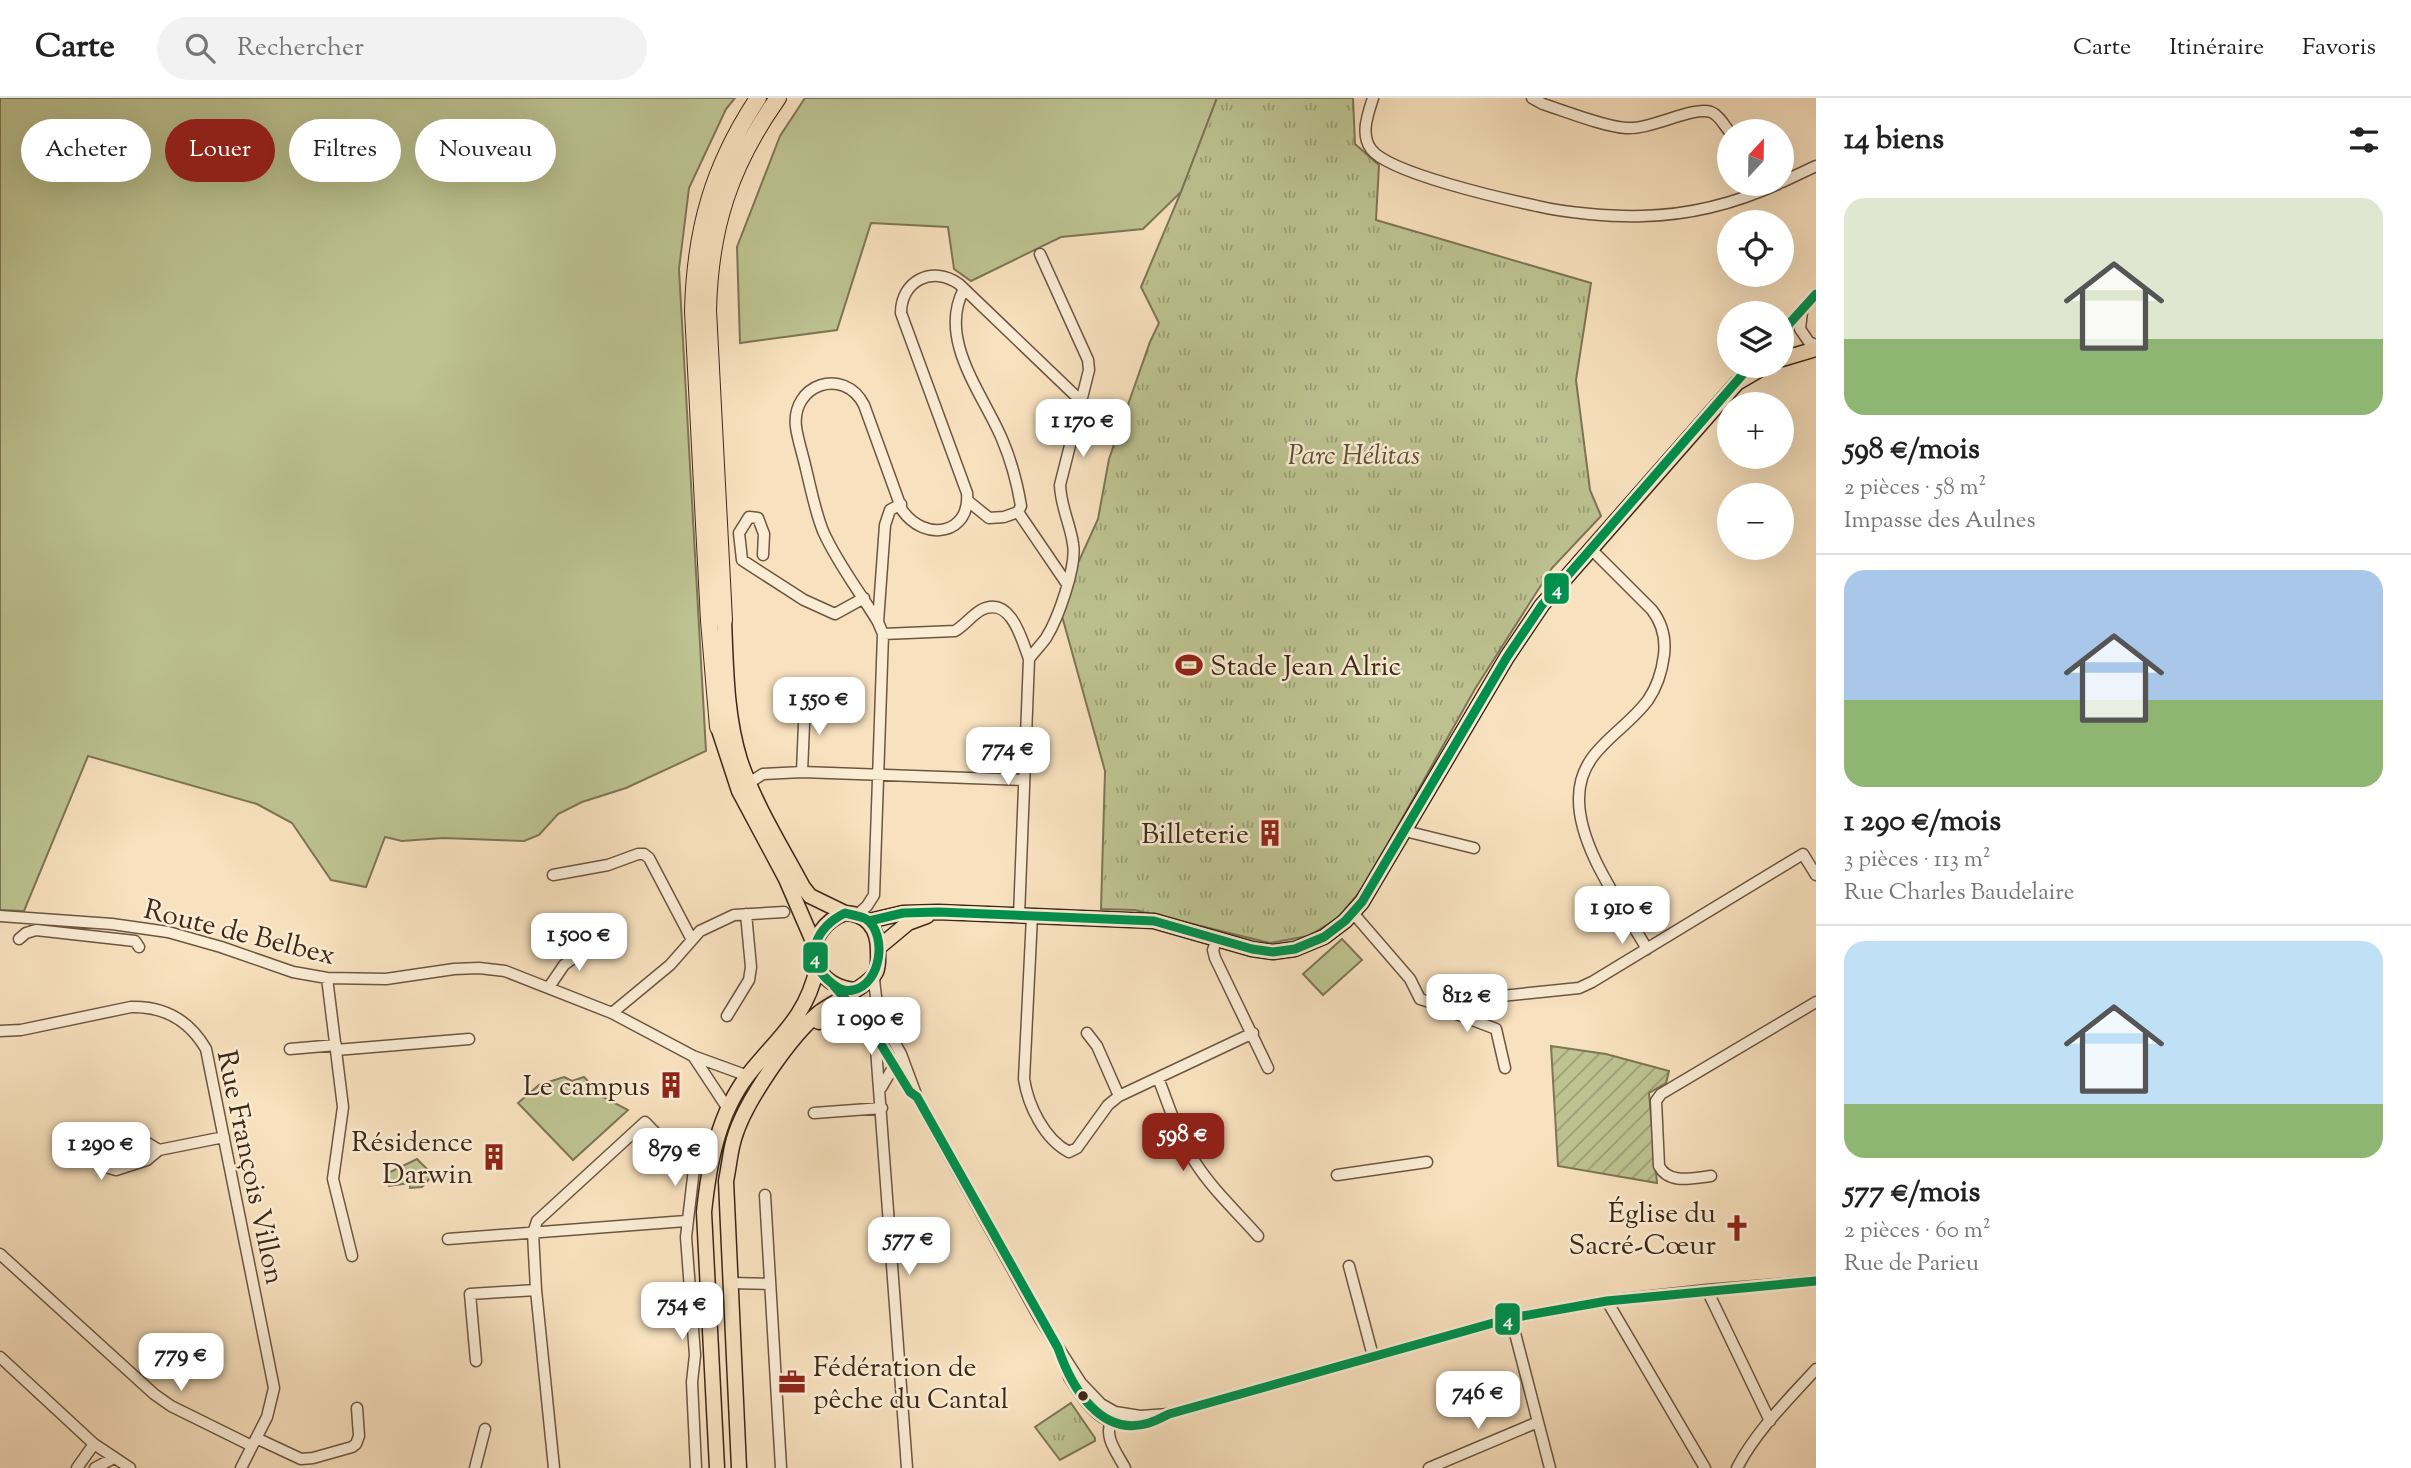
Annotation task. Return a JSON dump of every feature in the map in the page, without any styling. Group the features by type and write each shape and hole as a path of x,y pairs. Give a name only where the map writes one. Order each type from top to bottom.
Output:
{"highway":[{"path":"718,727 708,594 693,311 694,280 698,244 712,189 738,128 758,98"},
{"path":"724,620 708,310 712,247 728,188 750,139 778,98"}],"main road":[{"path":"1794,355 1816,347"},
{"path":"815,946 822,928 836,916 938,912 1154,921 1252,949 1273,952 1295,949 1324,937 1362,902 1527,626 1591,548 1737,383 1746,378"},
{"path":"724,620 729,711 749,783 810,896 857,916 878,935 878,966 874,975 862,986 844,991 814,1017 749,1100 733,1139 726,1181 739,1468"},
{"path":"716,1468 707,1355 704,1212 708,1176 719,1130 728,1109 748,1076 773,1049 807,1002 817,968 815,946 786,879 739,791 718,727"},
{"path":"878,948 908,923 938,912"},
{"path":"817,968 844,991"},
{"path":"797,1037 832,1013 861,1016"}],"street":[{"path":"1373,98 1366,125 1366,139 1371,150 1381,159 1404,169 1487,194 1538,207 1628,216 1680,214 1720,205 1744,196"},
{"path":"1532,98 1543,104 1624,128 1643,128 1698,112 1711,112 1718,119"},
{"path":"1794,176 1816,166"},
{"path":"1029,659 1054,623 1066,584 1074,546 1060,501 1060,485 1088,379 1088,360 1040,254"},
{"path":"857,916 874,895 883,634 829,543 818,516 796,428 798,407 809,390 827,383 847,387 860,397 909,519 916,526 934,531 951,527 958,520 966,508 967,493 901,313 907,290 918,279 929,276 951,278 1082,402"},
{"path":"964,289 956,307 960,344 972,379 1012,463 1021,506 1018,512 989,518 968,501"},
{"path":"1794,319 1816,294"},
{"path":"1803,309 1800,329 1816,347"},
{"path":"1737,383 1741,378"},
{"path":"878,622 885,525 890,510 901,504"},
{"path":"1018,512 1066,584"},
{"path":"763,555 764,534 758,518 749,517 739,533 741,560 804,600 835,614 864,598"},
{"path":"1591,548 1652,610 1664,636 1662,670 1655,689 1646,703 1595,751 1582,776 1578,801 1586,836 1598,863 1647,949"},
{"path":"883,634 955,631 979,611 994,608 1009,614 1014,621 1029,659 1024,780 1024,1058 1027,1096 1058,1146 1069,1152 1077,1148 1108,1105 1119,1096 1253,1033"},
{"path":"802,772 805,700"},
{"path":"749,783 763,774 802,772 1024,780"},
{"path":"1405,831 1474,848"},
{"path":"553,875 608,865 644,854 649,858 692,940"},
{"path":"1353,913 1410,979 1420,999 1429,1003 1443,1002 1579,988 1803,854 1816,875"},
{"path":"612,1013 670,965 700,931 718,921 746,914 784,912"},
{"path":"727,1016 749,980 751,967 746,914"},
{"name":"Route de Belbex","path":"0,916 112,924 168,932 293,972 327,978 386,979 479,968 505,971 612,1013 693,1056 748,1076"},
{"path":"111,938 112,924"},
{"path":"19,939 36,930 111,938 135,942 139,947"},
{"path":"1217,939 1213,950 1215,958 1268,1068"},
{"path":"549,987 564,965 592,944"},
{"path":"874,975 879,1014 910,1092 917,1097 1058,1349 1092,1395 1113,1417"},
{"path":"327,978 343,1107 333,1179 352,1256"},
{"path":"844,991 897,1061"},
{"path":"1443,1002 1446,1010 1496,1029 1505,1068"},
{"path":"1711,1176 1678,1179 1661,1171 1656,1101 1661,1094 1816,1002"},
{"name":"Rue François Villon","path":"0,1031 21,1030 131,1007 145,1007 172,1014 187,1024 206,1049 273,1380 272,1401 241,1468"},
{"path":"1087,1033 1097,1046 1119,1096"},
{"path":"875,1035 907,1468"},
{"path":"290,1049 469,1039"},
{"name":"Route de Belbex","path":"693,1056 728,1109"},
{"path":"881,1088 897,1061"},
{"path":"1158,1077 1195,1164 1213,1188 1258,1236"},
{"path":"814,1113 882,1108"},
{"path":"554,1468 536,1290 533,1233 537,1221 645,1122 677,1155 695,1160"},
{"path":"696,1468 692,1382 695,1355 687,1221 695,1160 719,1130"},
{"path":"159,1150 136,1136 127,1135 108,1137 101,1149 104,1163 116,1170 147,1160 159,1150 224,1136"},
{"path":"1337,1175 1427,1162"},
{"path":"765,1195 781,1468"},
{"path":"448,1239 687,1221"},
{"path":"0,1254 154,1394 171,1406 254,1442 301,1459 352,1447 359,1436 357,1408"},
{"path":"1349,1266 1373,1356"},
{"path":"1081,1396 1090,1408 1113,1417 1169,1414 1511,1318 1607,1301 1816,1281"},
{"path":"730,1283 771,1284"},
{"path":"476,1360 470,1294 536,1290"},
{"path":"1707,1290 1770,1421"},
{"path":"1607,1301 1706,1468"},
{"path":"691,1311 697,1325 698,1350 707,1355"},
{"path":"1511,1318 1550,1468"},
{"path":"1058,1349 1062,1363 1125,1468"},
{"path":"0,1357 94,1444 131,1468"},
{"path":"1737,1468 1742,1457 1770,1421 1816,1369"},
{"path":"1109,1439 1113,1417"},
{"path":"1429,1468 1538,1422"},
{"path":"475,1468 485,1429"},
{"path":"78,1468 94,1444"},
{"path":"95,1468 114,1458"}],"green space":[{"path":"0,98 735,98 726,109 689,188 679,269 706,751 626,788 582,802 558,814 539,835 524,841 443,838 402,841 385,837 366,887 331,880 292,823 257,804 88,756 24,911 0,910"},
{"path":"805,98 1217,98 1181,192 1143,229 1061,237 971,281 954,269 948,227 871,223 837,330 740,343 737,247 780,136"},
{"name":"Parc Hélitas","path":"1217,98 1353,98 1355,144 1379,165 1376,220 1591,283 1576,380 1590,490 1601,516 1552,568 1475,689 1363,888 1337,919 1308,936 1270,943 1135,910 1101,909 1105,771 1062,616 1078,563 1098,519 1109,459 1159,323 1141,287"},
{"path":"1342,939 1362,960 1323,995 1303,974"},
{"path":"1551,1046 1606,1054 1669,1071 1666,1083 1649,1093 1657,1183 1558,1166"},
{"path":"564,1077 572,1081 584,1077 603,1097 628,1110 573,1160 518,1103 539,1085"},
{"path":"417,1159 433,1175 422,1187 410,1188 410,1183 389,1186 386,1174"},
{"path":"1071,1403 1095,1441 1060,1460 1035,1427"}],"transit line":[{"name":"4","path":"1794,318 1816,294"},
{"name":"4","path":"869,921 903,913 938,912 1154,921 1252,949 1273,952 1295,949 1324,937 1345,921 1362,902 1507,657 1542,605 1740,378"},
{"name":"4","path":"845,913 866,919 873,926 879,947 875,969 870,979 853,990 840,988 829,981 820,972 814,953 820,934 845,913"},
{"name":"4","path":"834,986 871,1028 910,1092 917,1097 1080,1392 1102,1416 1116,1423 1132,1426 1149,1423 1169,1414 1511,1318 1607,1301 1816,1281"}],"place":[{"name":"Stade Jean Alric","path":"1189,665"},
{"name":"Billeterie","path":"1270,833"},
{"name":"Le campus","path":"671,1085"},
{"name":"Résidence Darwin","path":"494,1157"},
{"name":"Église du Sacré-Cœur","path":"1737,1228"},
{"name":"Fédération de pêche du Cantal","path":"792,1382"}]}
